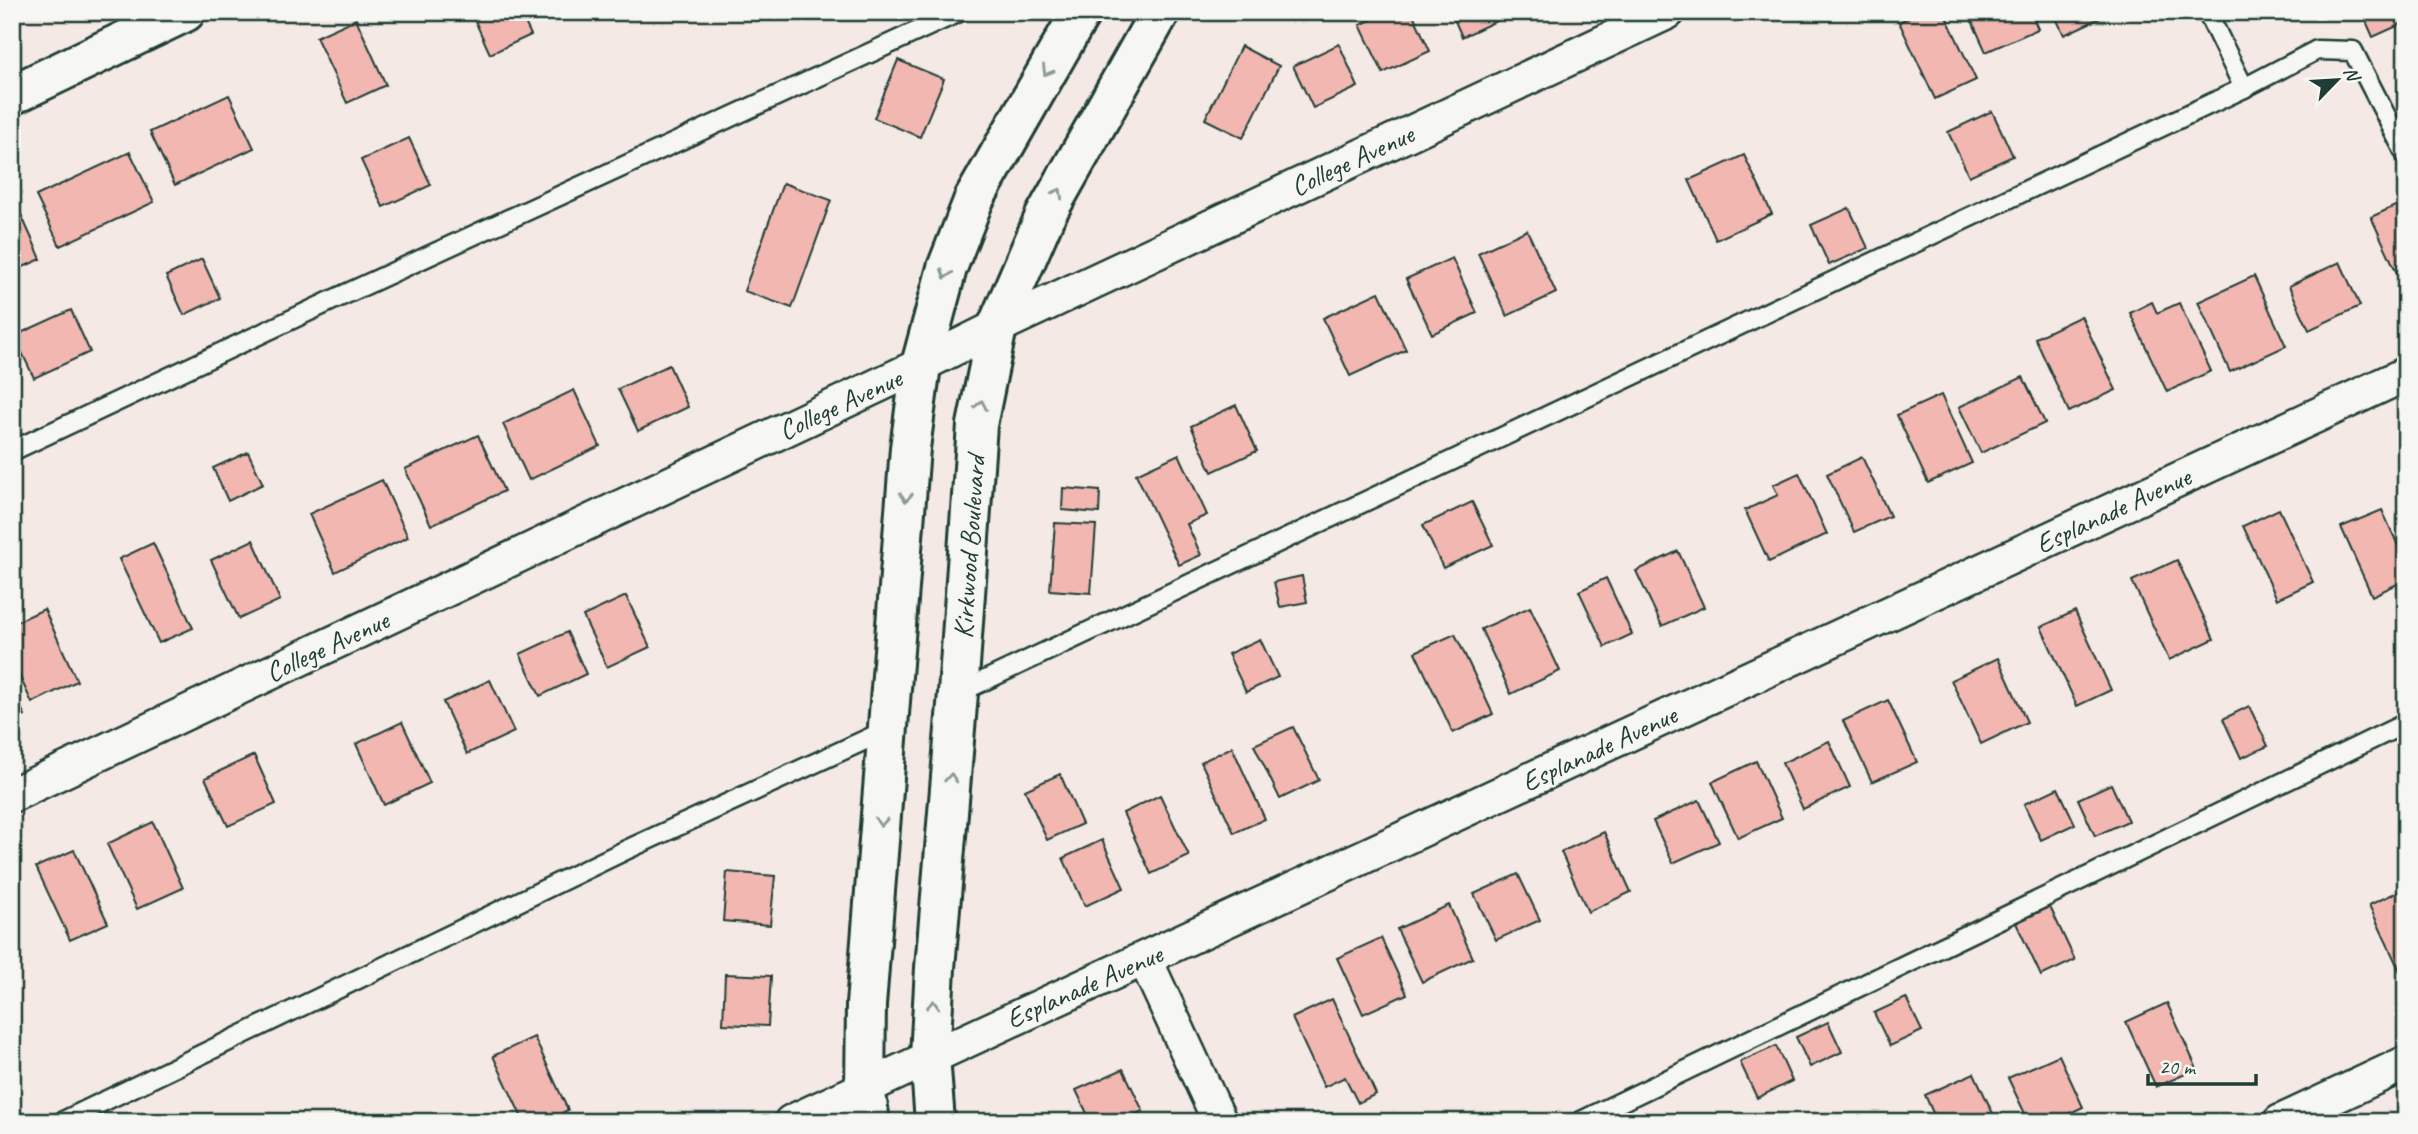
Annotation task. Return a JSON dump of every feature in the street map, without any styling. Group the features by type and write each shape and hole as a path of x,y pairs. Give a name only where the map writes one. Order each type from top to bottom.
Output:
{"street":[{"path":"12,95 184,12"},
{"path":"867,1104 866,1005 910,447 921,365 947,268 974,199 1081,12"},
{"name":"Kirkwood Boulevard","path":"934,1122 930,1056 935,968 977,425 997,327 1045,216 1160,12"},
{"name":"College Avenue","path":"12,795 1668,12"},
{"name":"Esplanade Avenue","path":"791,1122 867,1104 930,1056 2406,374"},
{"path":"1144,959 1220,1122"},
{"path":"2280,1122 2406,1063"}],"lane":[{"path":"12,451 959,12"},
{"path":"2207,12 2244,88"},
{"path":"958,693 2244,88 2317,50 2353,51 2406,155"},
{"path":"1578,1122 2406,723"},
{"path":"61,1122 613,856 888,729"}],"building":[{"path":"12,12 28,12 12,20"},
{"path":"471,12 520,12 531,35 490,54"},
{"path":"1387,12 1412,12 1430,51 1383,73 1360,25"},
{"path":"1451,12 1507,12 1509,15 1462,37"},
{"path":"1919,12 1944,12 1976,80 1935,99 1899,22"},
{"path":"1968,12 2031,12 2038,29 1986,52"},
{"path":"2053,12 2113,12 2064,35"},
{"path":"2362,12 2406,12 2406,22 2373,37"},
{"path":"356,19 386,85 347,103 316,37"},
{"path":"1339,44 1358,87 1313,108 1293,66"},
{"path":"1241,46 1279,66 1243,138 1205,119"},
{"path":"898,60 944,79 920,137 874,118"},
{"path":"229,95 254,148 175,185 150,132"},
{"path":"1992,111 2013,156 1969,176 1948,132"},
{"path":"409,138 431,185 383,207 361,160"},
{"path":"130,152 154,202 60,246 36,196"},
{"path":"1744,155 1772,214 1716,240 1689,180"},
{"path":"783,183 831,200 792,308 744,291"},
{"path":"2406,201 2406,285 2403,286 2371,217"},
{"path":"1849,208 1868,248 1829,265 1811,225"},
{"path":"19,210 41,259 12,272 12,213"},
{"path":"1527,230 1556,293 1507,316 1478,253"},
{"path":"1452,258 1477,313 1432,334 1406,279"},
{"path":"202,259 220,298 184,315 166,276"},
{"path":"2340,262 2360,306 2309,330 2289,286"},
{"path":"2254,276 2286,346 2230,372 2198,302"},
{"path":"1379,292 1406,350 1350,376 1323,318"},
{"path":"2152,302 2157,313 2179,303 2211,371 2167,392 2130,313"},
{"path":"71,310 90,352 34,378 14,336"},
{"path":"2081,316 2116,390 2069,412 2035,338"},
{"path":"669,365 688,407 638,431 618,389"},
{"path":"2023,377 2045,423 1981,453 1959,407"},
{"path":"574,390 600,446 529,480 503,424"},
{"path":"1941,395 1972,463 1928,483 1897,415"},
{"path":"1236,405 1257,451 1212,472 1191,426"},
{"path":"478,435 504,491 431,525 405,469"},
{"path":"248,452 263,484 228,501 213,468"},
{"path":"1179,454 1207,515 1187,524 1201,555 1179,565 1136,474"},
{"path":"1862,457 1890,516 1854,532 1827,474"},
{"path":"1799,473 1827,534 1769,562 1745,510 1778,495 1773,485"},
{"path":"382,480 408,537 335,572 309,514"},
{"path":"1063,488 1100,491 1099,513 1062,510"},
{"path":"1472,502 1493,545 1443,568 1423,525"},
{"path":"2279,509 2313,582 2277,599 2243,526"},
{"path":"2382,510 2406,563 2406,580 2372,596 2341,527"},
{"path":"1055,523 1096,525 1091,593 1050,590"},
{"path":"253,540 280,600 239,619 211,560"},
{"path":"153,543 193,628 159,643 119,559"},
{"path":"1678,551 1704,607 1662,626 1636,571"},
{"path":"2177,560 2214,639 2169,660 2132,581"},
{"path":"1302,576 1307,602 1280,607 1274,582"},
{"path":"1606,578 1632,634 1605,647 1579,591"},
{"path":"626,596 650,647 607,667 583,616"},
{"path":"1530,607 1560,671 1511,694 1481,629"},
{"path":"44,609 77,681 32,703 12,660 12,624"},
{"path":"2075,611 2111,690 2077,706 2041,627"},
{"path":"567,632 586,674 540,696 520,654"},
{"path":"1455,634 1493,714 1453,733 1415,652"},
{"path":"1260,639 1278,677 1246,692 1228,654"},
{"path":"1998,658 2027,722 1981,744 1951,680"},
{"path":"490,680 514,732 467,754 443,702"},
{"path":"12,689 25,716 12,722"},
{"path":"1888,700 1917,762 1872,782 1843,721"},
{"path":"2249,706 2268,746 2241,758 2223,719"},
{"path":"402,722 430,783 384,805 356,744"},
{"path":"1293,727 1319,780 1280,799 1254,745"},
{"path":"1829,741 1850,787 1803,809 1782,763"},
{"path":"1232,747 1265,819 1234,833 1201,762"},
{"path":"254,755 276,804 228,826 205,778"},
{"path":"1756,761 1782,818 1738,838 1712,782"},
{"path":"1060,774 1082,824 1047,840 1025,790"},
{"path":"2111,784 2128,821 2095,836 2078,799"},
{"path":"2058,788 2075,824 2041,840 2024,804"},
{"path":"1160,795 1189,856 1151,874 1123,813"},
{"path":"1699,800 1719,842 1673,863 1653,821"},
{"path":"153,822 183,888 137,909 107,844"},
{"path":"1604,832 1631,892 1588,912 1561,852"},
{"path":"1102,840 1124,888 1085,906 1063,858"},
{"path":"74,850 108,923 70,940 36,867"},
{"path":"727,872 775,876 770,925 723,921"},
{"path":"1518,874 1540,920 1496,940 1474,894"},
{"path":"2404,889 2406,892 2405,982 2369,905"},
{"path":"1449,905 1473,958 1422,982 1397,929"},
{"path":"2050,907 2075,960 2041,976 2016,923"},
{"path":"1381,938 1407,994 1363,1014 1337,958"},
{"path":"725,974 771,976 768,1026 723,1024"},
{"path":"1906,998 1922,1031 1890,1046 1874,1013"},
{"path":"1332,999 1376,1094 1358,1103 1345,1077 1324,1087 1292,1018"},
{"path":"2167,1003 2197,1069 2156,1087 2126,1022"},
{"path":"1828,1022 1842,1052 1810,1067 1796,1037"},
{"path":"534,1037 568,1110 544,1122 524,1122 493,1056"},
{"path":"1776,1046 1792,1081 1757,1098 1740,1062"},
{"path":"2059,1055 2083,1107 2051,1122 2029,1122 2008,1078"},
{"path":"1123,1069 1143,1111 1119,1122 1091,1122 1076,1090"},
{"path":"1974,1073 1997,1122 1937,1122 1925,1095"},
{"path":"1040,1114 1044,1122 1022,1122"}]}
